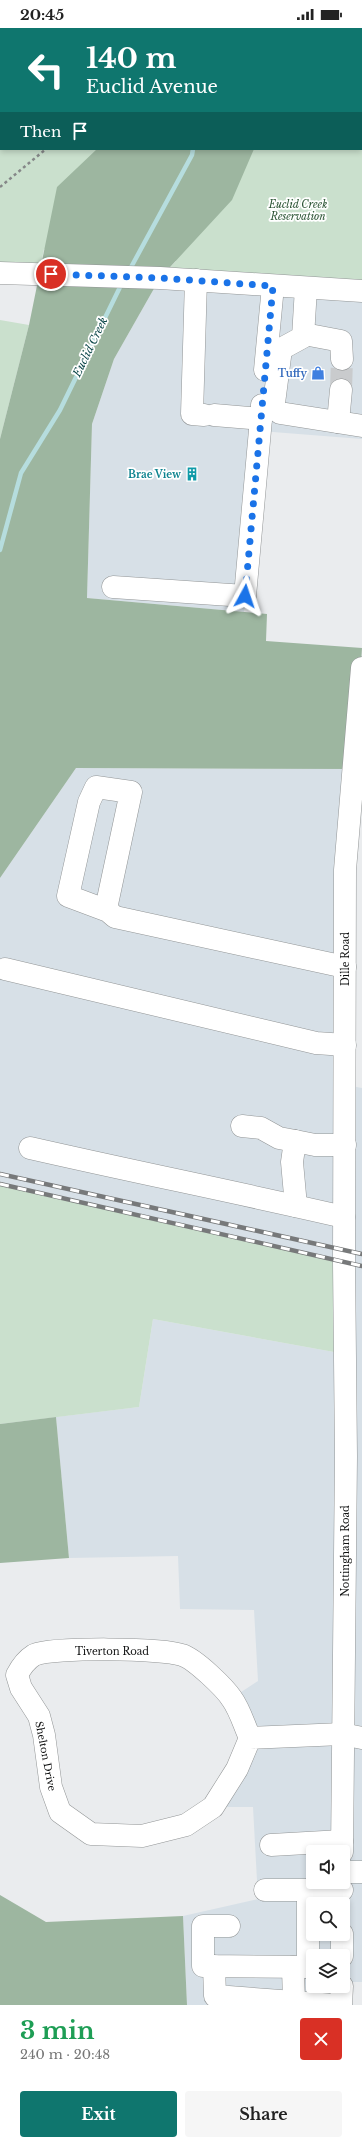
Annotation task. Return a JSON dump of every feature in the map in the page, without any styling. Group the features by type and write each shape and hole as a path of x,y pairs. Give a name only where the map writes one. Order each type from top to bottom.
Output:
{"street":[{"path":"0,273 160,278 362,291"},
{"path":"196,280 192,414 261,419"},
{"path":"113,587 245,596 273,286"},
{"path":"306,288 303,337 281,349 274,403 276,409 280,412 362,426"},
{"path":"304,334 339,349"},
{"path":"338,422 341,390"},
{"name":"Dille Road","path":"345,1250 344,1217 353,1178 345,1145 354,1087 345,1045 345,870 362,668"},
{"path":"108,911 107,904 131,792 96,787 89,802 68,896 108,911 116,917 345,967"},
{"path":"5,969 316,1044 345,1045"},
{"path":"242,1126 261,1128 279,1138 314,1145 345,1145"},
{"path":"295,1141 292,1162 296,1206"},
{"path":"30,1148 344,1217"},
{"name":"Nottingham Road","path":"334,1845 352,1736 354,1659 354,1416 345,1250"},
{"name":"Tiverton Road","path":"17,1675 22,1666 36,1655 65,1651 146,1649 183,1655 207,1672 232,1698 250,1738"},
{"name":"Shelton Drive","path":"17,1675 21,1688 39,1716 44,1735 51,1787 60,1812 91,1834 142,1836 186,1825 213,1807 237,1768 250,1738"},
{"path":"250,1738 352,1736"},
{"path":"271,1845 306,1846"},
{"path":"350,1878 362,1872"},
{"path":"265,1890 306,1888"},
{"path":"294,2003 332,1889"},
{"path":"229,1926 203,1926 203,1966 305,1967"},
{"path":"214,1966 215,1996 335,2005"},
{"path":"342,1993 342,2005"}],"path":[{"path":"0,187 45,150"}],"shaded area":[{"path":"160,278 362,291 362,439 260,431 244,612 87,598 92,424 114,359"},
{"path":"76,768 354,769 346,1085 362,1088 362,1982 350,1982 350,1949 306,1949 306,1993 342,1993 341,2005 187,2005 183,1916 258,1899 253,1807 213,1807 250,1738 232,1698 258,1681 254,1610 180,1609 178,1556 69,1558 56,1417 139,1407 153,1319 345,1354 344,1262 0,1184 0,878"}],"green space":[{"name":"Euclid Creek Reservation","path":"0,150 362,150 362,291 160,278 176,261 44,249 39,274 0,273"},
{"path":"96,150 254,150 232,200 160,278 114,359 92,424 87,598 267,614 266,641 362,648 354,769 76,768 0,878 0,439 29,325 57,187"},
{"path":"0,320 29,325 0,439"},
{"path":"0,1184 344,1262 345,1354 153,1319 139,1407 0,1424"},
{"path":"56,1417 69,1558 0,1563 0,1424"},
{"path":"0,1895 46,1922 183,1916 187,2005 0,2005"}],"waterway":[{"name":"Euclid Creek","path":"129,271 192,155 193,150"},
{"name":"Euclid Creek","path":"0,550 21,473 60,410 122,283"}],"tunnel":[{"path":"341,390 342,359"}],"railway":[{"path":"0,1174 362,1254"},
{"path":"0,1184 362,1266"}],"place":[{"name":"Tuffy","path":"318,373"},
{"name":"Brae View","path":"192,474"}],"route":[{"path":"51,274 160,278 273,286 245,596"}]}
